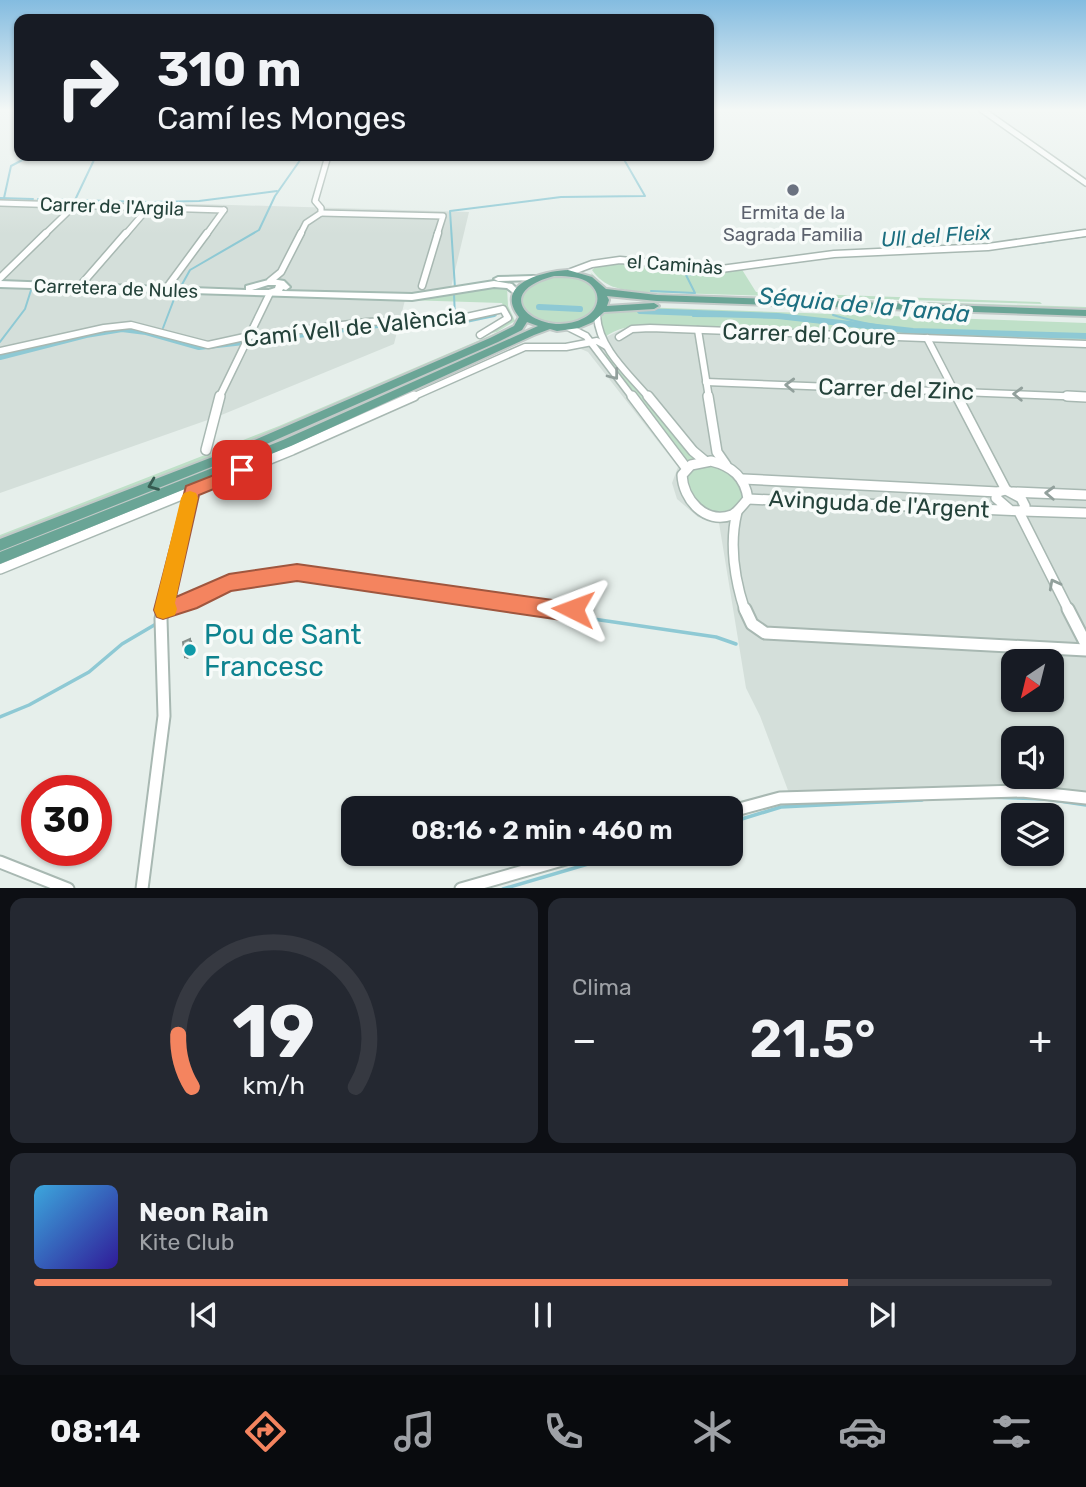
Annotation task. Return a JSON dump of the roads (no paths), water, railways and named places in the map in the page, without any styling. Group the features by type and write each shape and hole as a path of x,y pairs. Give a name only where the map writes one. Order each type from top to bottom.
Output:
{"main road":[{"path":"1086,313 657,298 602,292 590,280 568,273 550,273 533,278 517,293 518,307 525,316 549,326 568,327 584,323 600,312 659,306 1086,320"},
{"name":"Carretera de Nules","path":"468,288 491,280 533,278"},
{"name":"Carretera de Nules","path":"281,283 290,290 313,295"},
{"path":"267,291 278,290 281,283"},
{"name":"Carretera de Nules","path":"0,284 412,297 500,284 509,286 517,293"},
{"path":"600,312 602,292"},
{"path":"0,545 348,405 518,328 525,316"},
{"path":"0,558 287,443 549,326"}],"street":[{"path":"1040,150 1086,183"},
{"path":"321,212 315,201 315,194 326,161"},
{"name":"Carrer de l'Argila","path":"1,203 224,210 165,290"},
{"path":"0,278 75,205"},
{"path":"79,287 149,207"},
{"path":"206,450 217,403 267,291 281,272 306,223 321,212 443,216 422,286"},
{"name":"el Caminàs","path":"568,273 598,263 637,260 721,269 834,254 988,247 1086,233"},
{"path":"590,280 590,271 598,263"},
{"path":"281,272 281,283"},
{"name":"Camí Vell de València","path":"0,351 104,328 131,325 208,345 249,336 367,322 462,318 503,309 508,318 480,335"},
{"path":"600,312 598,332 606,346 693,451 708,461 726,465"},
{"path":"568,327 583,333 687,468"},
{"name":"Carrer del Coure","path":"619,337 632,329 1086,344"},
{"path":"698,330 718,452 726,465 743,479 748,499 737,512 732,531 743,607 753,626 765,633 1086,650"},
{"path":"927,338 1006,491 1021,498 1025,506 1017,511"},
{"path":"580,346 597,341 606,346"},
{"path":"0,569 192,491 525,347 580,346 597,352"},
{"name":"Carrer del Zinc","path":"706,382 1086,397"},
{"path":"718,452 708,461 687,468 680,484 689,502 698,510 720,516 737,512"},
{"name":"Avinguda de l'Argent","path":"743,479 1086,495"},
{"path":"142,888 164,716 163,610 192,491"},
{"path":"1006,491 996,498 1001,505 1017,511 1086,644"},
{"name":"Avinguda de l'Argent","path":"748,499 1086,513"},
{"path":"720,516 732,531"},
{"path":"163,610 190,601 229,582 297,573 568,611 573,609 573,602"},
{"path":"743,808 780,798 1022,791 1086,798"},
{"path":"0,862 68,888"},
{"path":"461,888 540,866"}],"waterway":[{"path":"4,198 11,166 20,161"},
{"path":"75,200 94,161"},
{"path":"180,288 190,270 259,230 275,196 300,161"},
{"path":"455,288 450,211 561,197 645,196 625,161"},
{"path":"153,202 199,201 277,191"},
{"path":"0,198 33,199"},
{"path":"38,199 146,202"},
{"name":"Ull del Fleix","path":"1008,247 1053,241"},
{"name":"Ull del Fleix","path":"651,291 695,293 686,275 719,271"},
{"path":"0,342 25,309 32,287"},
{"path":"163,328 176,294"},
{"path":"454,294 455,317"},
{"name":"Séquia de la Tanda","path":"539,307 580,309"},
{"name":"Séquia de la Tanda","path":"640,311 778,316 913,331 1086,336"},
{"name":"Séquia de la Tanda","path":"250,341 386,324 461,321 494,314"},
{"name":"Séquia de la Tanda","path":"833,315 863,323 926,331 1086,335"},
{"name":"Séquia de la Tanda","path":"693,316 775,317 877,329"},
{"name":"Séquia de la Tanda","path":"0,357 86,335 122,329 146,332 199,347 244,342"},
{"name":"Séquia de la Tanda","path":"0,356 48,344"},
{"path":"170,614 179,609 175,611"},
{"path":"566,615 716,637 736,644"},
{"path":"0,717 29,705 89,672 122,644 156,624"},
{"path":"988,797 1046,799 1086,805"},
{"path":"743,819 781,807 922,800"},
{"path":"506,888 581,866"}],"place":[{"name":"Ermita de la Sagrada Familia","path":"793,190"},
{"name":"Pou de Sant Francesc","path":"190,650"}]}
